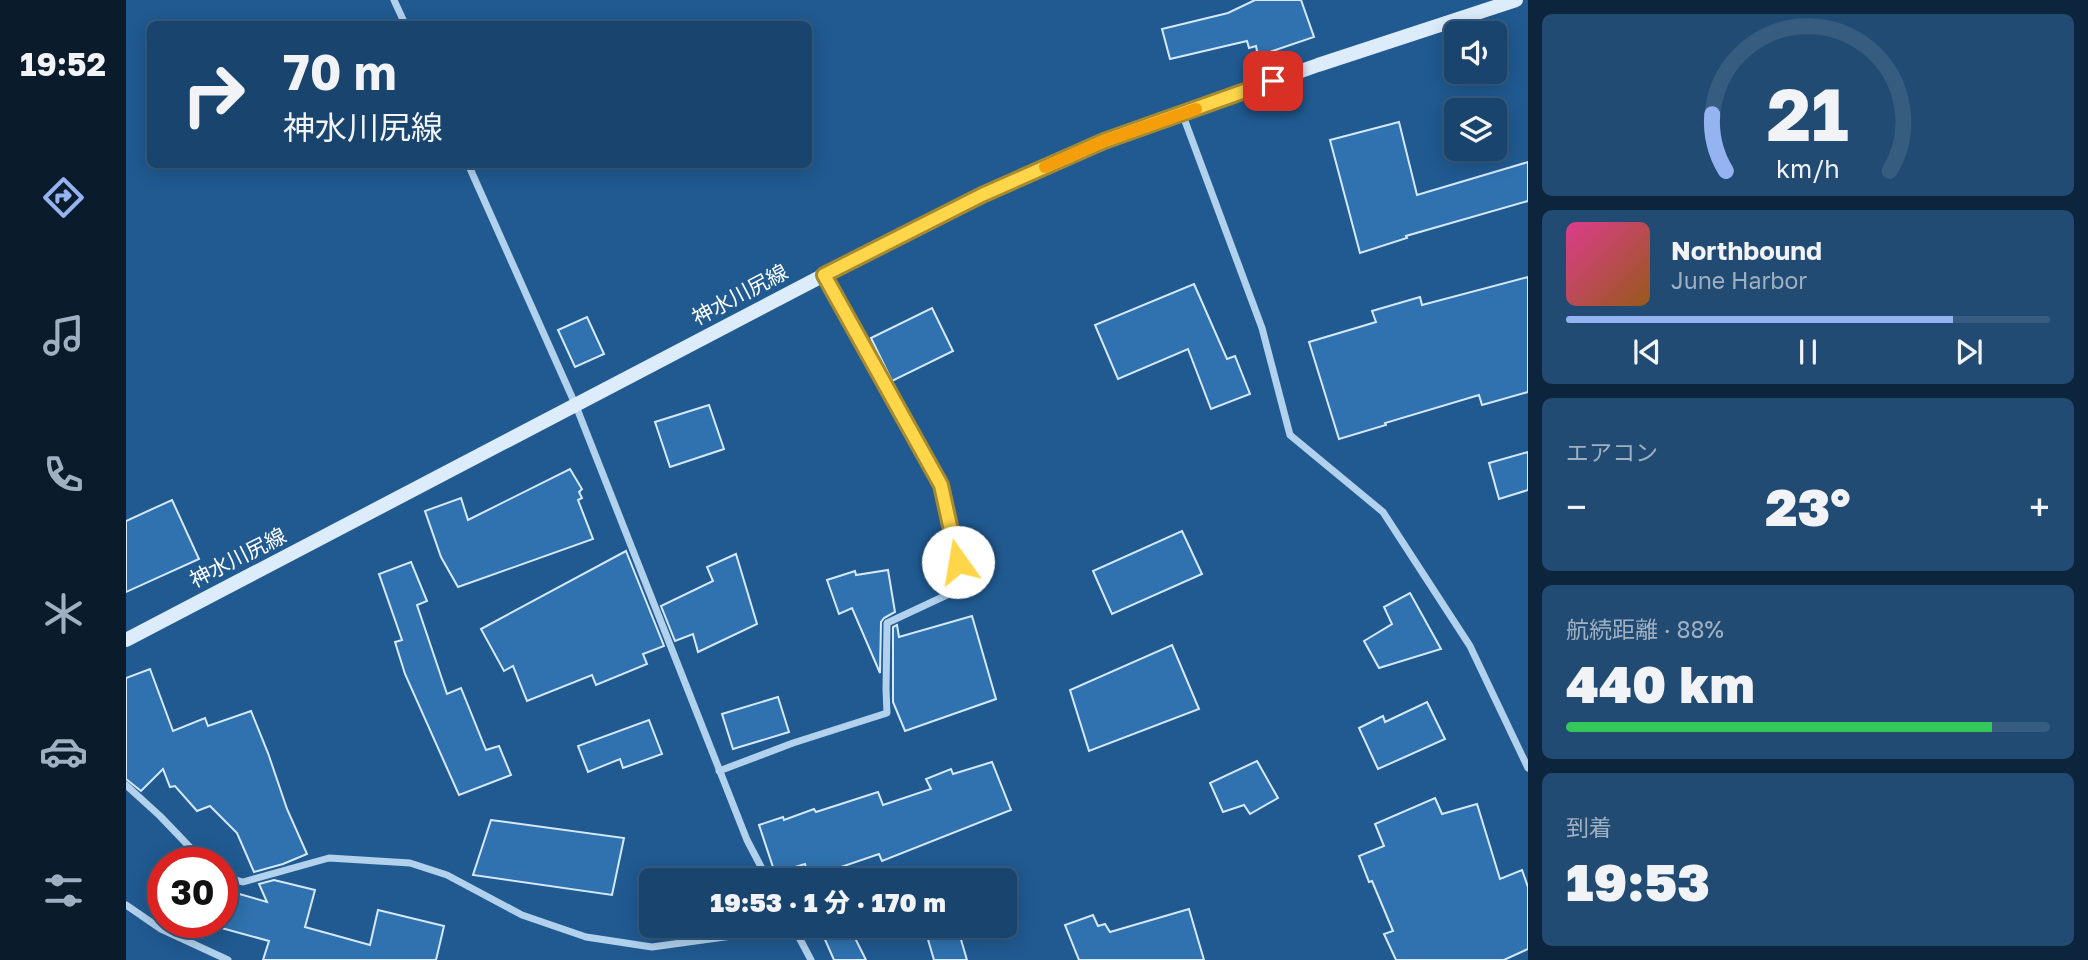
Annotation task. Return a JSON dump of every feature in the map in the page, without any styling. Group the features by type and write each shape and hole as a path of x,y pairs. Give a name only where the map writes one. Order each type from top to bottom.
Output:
{"main road":[{"name":"神水川尻線","path":"126,640 982,195 1104,141 1318,65 1516,0"}],"street":[{"path":"394,0 404,21"},
{"path":"1182,113 1262,328 1290,435 1383,512 1470,646 1528,768"},
{"path":"470,168 576,406 747,841 762,868"},
{"path":"719,771 793,743 887,713 887,623 964,587 941,485 824,275"},
{"path":"126,785 190,847"},
{"path":"238,881 243,883 329,858 410,863 447,875 522,915 586,937 652,947 717,938"},
{"path":"126,905 161,929 228,960"},
{"path":"799,938 811,960"}],"building":[{"path":"1255,0 1301,0 1314,37 1258,56 1256,46 1249,48 1247,41 1170,59 1162,29 1228,13"},
{"path":"1399,122 1417,195 1528,162 1528,201 1406,236 1407,238 1360,253 1330,140"},
{"path":"1528,277 1528,392 1482,405 1479,395 1339,439 1309,342 1376,322 1372,311 1420,297 1422,305"},
{"path":"1194,284 1227,359 1235,356 1250,394 1211,409 1188,349 1118,379 1095,325"},
{"path":"932,308 953,351 892,381 871,338"},
{"path":"587,317 604,354 575,367 558,330"},
{"path":"709,405 724,449 670,467 655,422"},
{"path":"1528,452 1528,490 1499,499 1489,463"},
{"path":"570,469 582,489 579,492 582,498 578,500 593,539 458,587 441,557 425,511 461,498 468,520"},
{"path":"172,500 199,559 126,592 126,521"},
{"path":"1182,531 1202,574 1112,614 1093,571"},
{"path":"626,551 664,646 643,654 647,664 596,685 592,675 527,701 513,666 504,671 481,629"},
{"path":"736,554 757,624 698,652 693,634 675,641 661,606 713,581 707,567"},
{"path":"411,562 427,601 417,605 447,694 461,688 486,750 499,746 511,775 459,795 405,674 395,642 402,640 379,574"},
{"path":"888,570 895,612 881,622 880,673 852,608 839,614 827,580 855,571 856,575"},
{"path":"1410,593 1441,649 1379,668 1364,641 1392,624 1384,607"},
{"path":"972,616 996,699 905,731 893,702 893,627 897,625 899,637"},
{"path":"1172,645 1199,709 1089,751 1070,690"},
{"path":"150,669 173,731 205,718 208,726 251,711 287,809 307,854 254,872 237,833 210,806 197,811 175,786 170,787 163,769 141,791 126,779 126,678"},
{"path":"778,697 789,732 733,749 722,714"},
{"path":"1427,702 1445,739 1378,769 1359,728 1383,716 1385,722"},
{"path":"649,720 662,754 623,768 620,759 588,772 578,746"},
{"path":"1257,761 1278,798 1250,814 1244,805 1223,812 1210,783"},
{"path":"992,762 1011,810 882,861 879,854 838,868 806,868 805,864 792,868 773,868 759,825 783,817 784,820 814,809 816,812 878,792 883,805 931,789 926,779 951,769 953,774"},
{"path":"1435,798 1442,814 1477,804 1500,879 1522,870 1528,887 1528,949 1504,960 1396,960 1384,934 1393,931 1359,856 1384,846 1375,824"},
{"path":"491,820 624,838 612,895 473,875"},
{"path":"274,880 315,890 305,927 370,945 378,910 444,926 436,960 263,960 269,941 238,932 238,894 267,902 259,884"},
{"path":"1189,909 1204,960 1079,960 1065,925 1093,915 1098,926 1105,924 1110,932"},
{"path":"824,938 855,938 866,960 834,960"},
{"path":"928,938 961,938 967,960 934,960"}],"slow traffic":[{"path":"1045,167 1104,141 1196,109"}],"route":[{"path":"958,562 941,485 824,275 982,195 1104,141 1273,81"}]}
